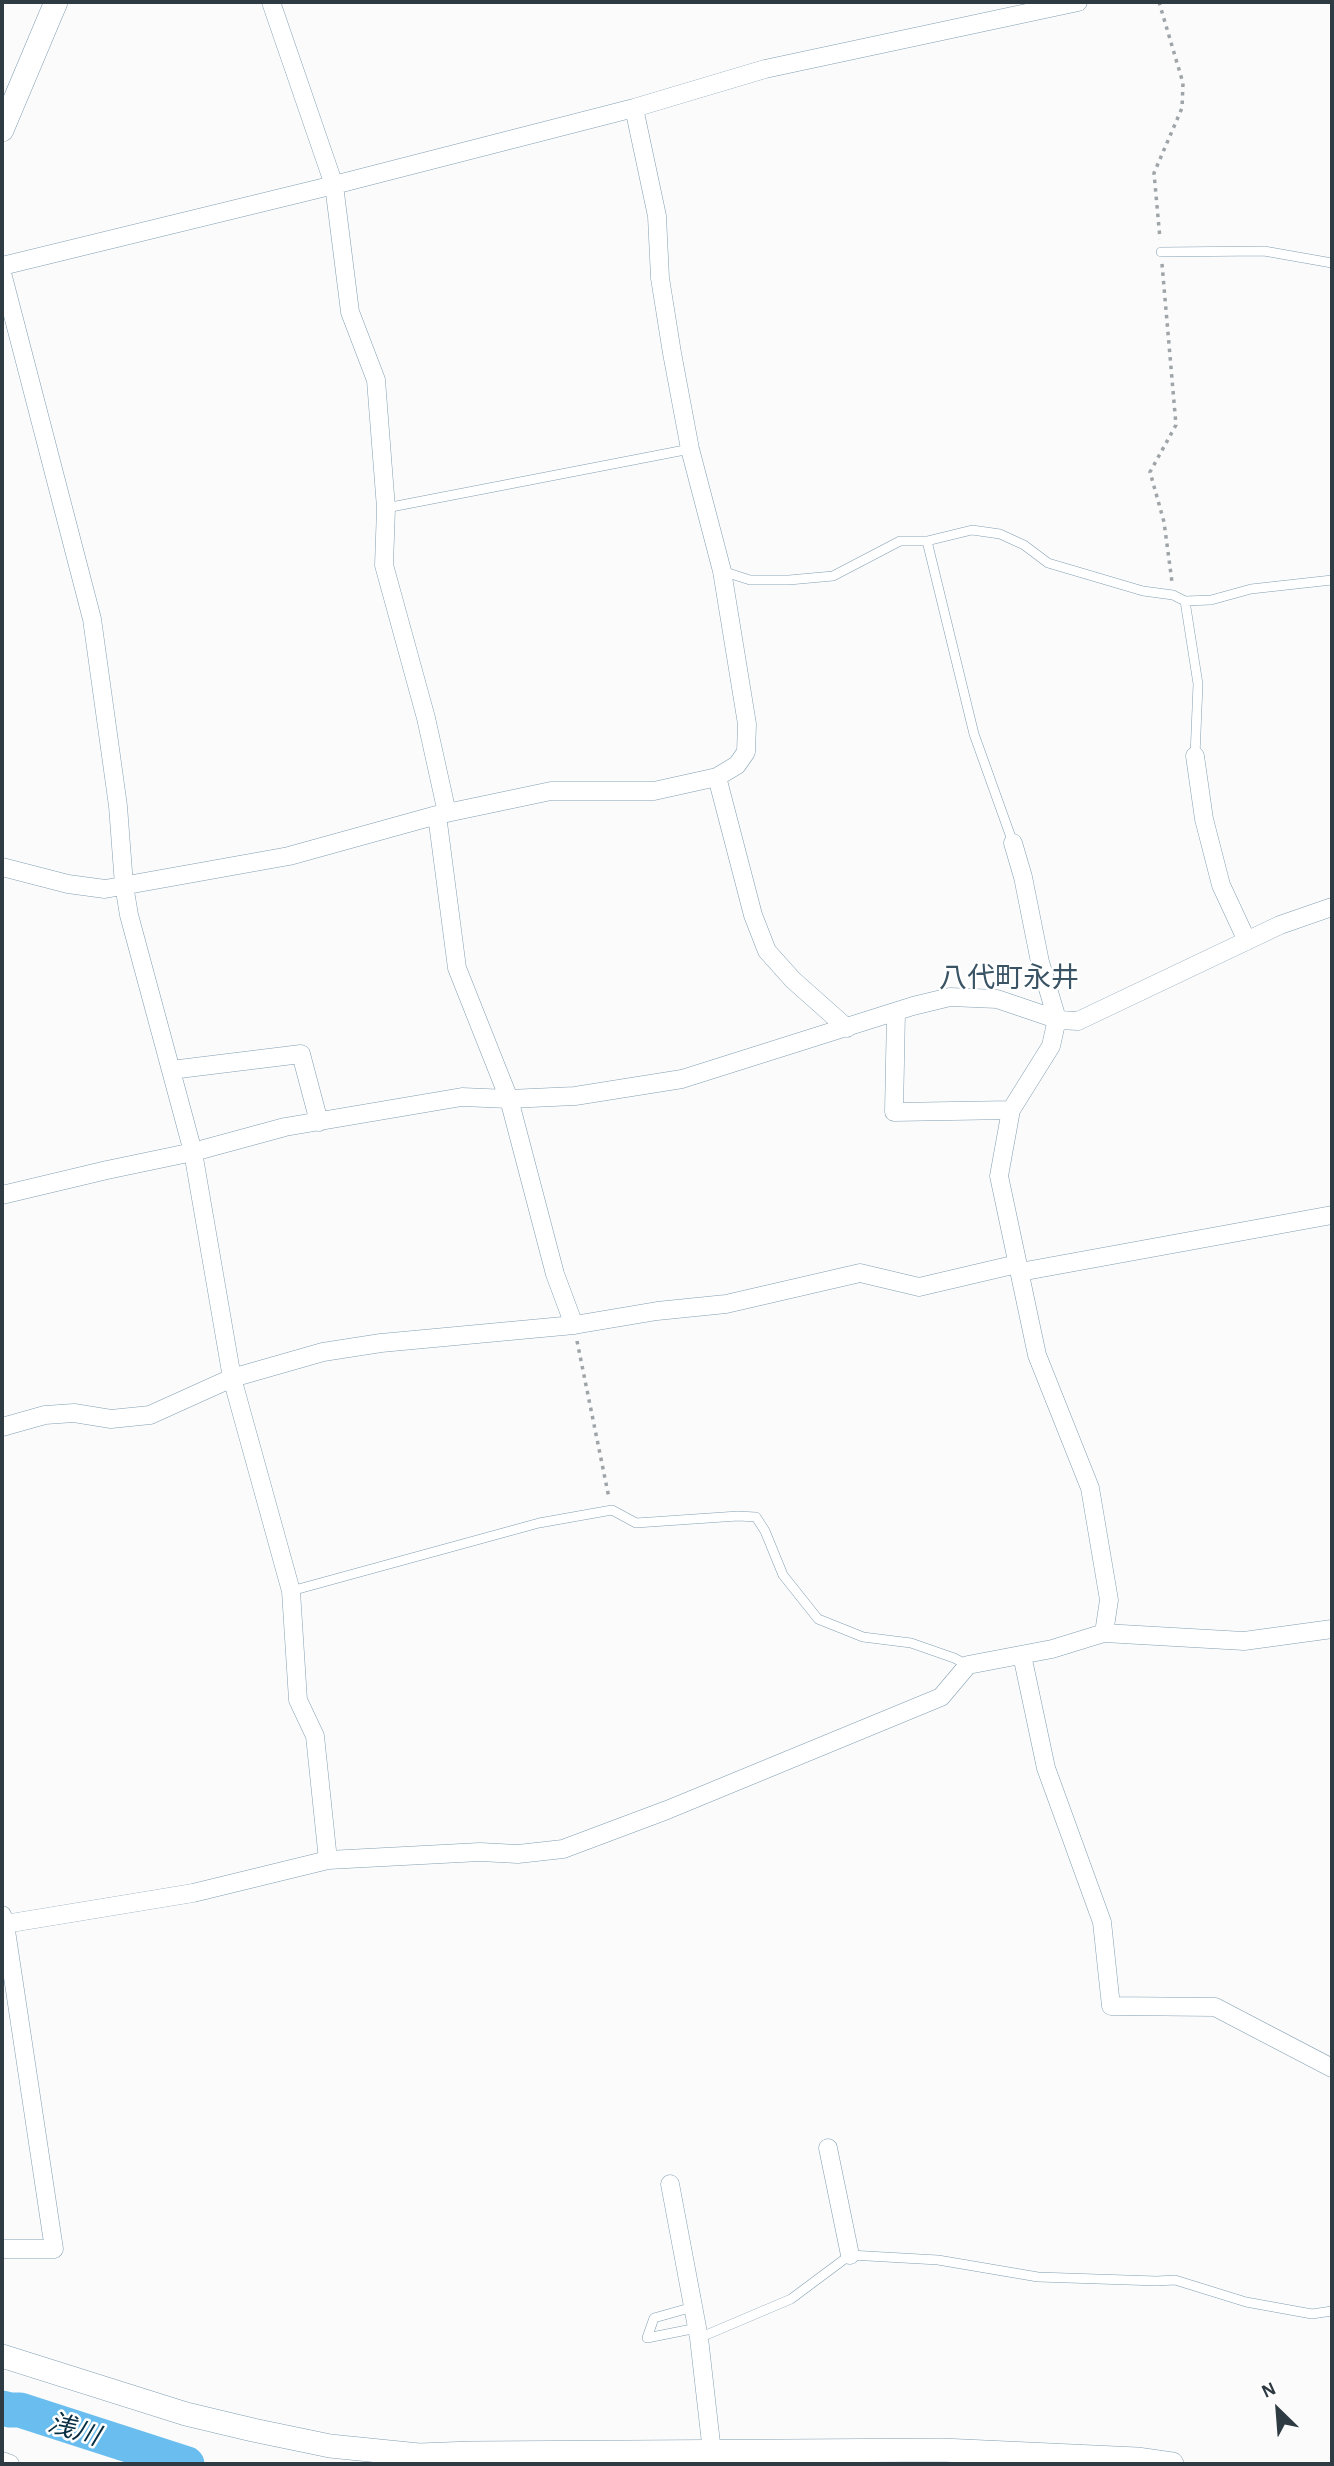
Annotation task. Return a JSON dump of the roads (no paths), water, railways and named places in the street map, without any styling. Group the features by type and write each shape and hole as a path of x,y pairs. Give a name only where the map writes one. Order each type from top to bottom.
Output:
{"street":[{"path":"2,130 57,2"},
{"path":"271,2 334,185 350,312 376,380 386,508 384,565 426,718 442,814 457,968 509,1099 555,1274 574,1325"},
{"path":"2,265 334,185 634,108 765,69 1078,2"},
{"path":"2,867 68,884 105,889 289,856 442,814 551,791 654,791 717,777 737,765 746,752 747,724 722,571 690,449 660,278 657,216 634,108"},
{"path":"2,273 92,619 118,806 129,915 193,1152 232,1378 291,1591 298,1700 315,1736 328,1860"},
{"path":"1195,756 1205,819 1221,885 1247,941"},
{"path":"717,777 753,915 767,951 793,980 846,1028"},
{"path":"1013,843 1023,877 1040,961 1057,1019 1051,1046 1011,1110 999,1176 1037,1355 1090,1488 1109,1600 1104,1633"},
{"path":"2,1195 193,1152 285,1127 462,1097 509,1099 575,1096 682,1079 950,997 997,999 1057,1019 1078,1021 1280,925 1332,907"},
{"path":"896,1012 894,1112 1011,1110"},
{"path":"171,1070 300,1054 319,1122"},
{"path":"2,1427 45,1415 75,1413 111,1419 150,1415 232,1378 323,1352 381,1343 574,1325 657,1311 726,1304 860,1273 919,1287 1332,1215"},
{"path":"2,2249 54,2249 3,1919 193,1894 328,1860 480,1852 518,1854 563,1849 667,1810 941,1697 968,1665 1052,1649 1104,1633 1244,1641 1332,1629"},
{"path":"1022,1655 1046,1768 1102,1922 1111,2006 1215,2007 1332,2068"},
{"path":"828,2148 850,2255"},
{"path":"670,2184 698,2333 712,2452"},
{"path":"2,2356 186,2414 330,2446 419,2455 471,2452 942,2450 1136,2459 1172,2464"},
{"path":"2,2461 10,2464"}],"lane":[{"path":"1161,252 1264,251 1332,263"},
{"path":"386,508 690,449"},
{"path":"722,571 750,580 833,576 900,541 927,541 972,530 1000,534 1024,545 1048,563 1143,591 1173,595 1185,601 1211,600 1251,589 1332,580"},
{"path":"927,541 974,734 1013,843"},
{"path":"1185,601 1198,684 1195,756"},
{"path":"291,1591 539,1523 612,1510 636,1523 755,1517 765,1531 783,1575 818,1619 863,1637 911,1643 968,1665"},
{"path":"693,2307 654,2318 647,2338 698,2333 791,2299 850,2255 938,2260 1038,2277 1175,2280 1246,2302 1312,2314 1332,2311"}],"waterway":[{"name":"浅川","path":"2,2408 20,2410 187,2464"}],"district":[{"name":"八代町永井","path":"1009,979"}]}
